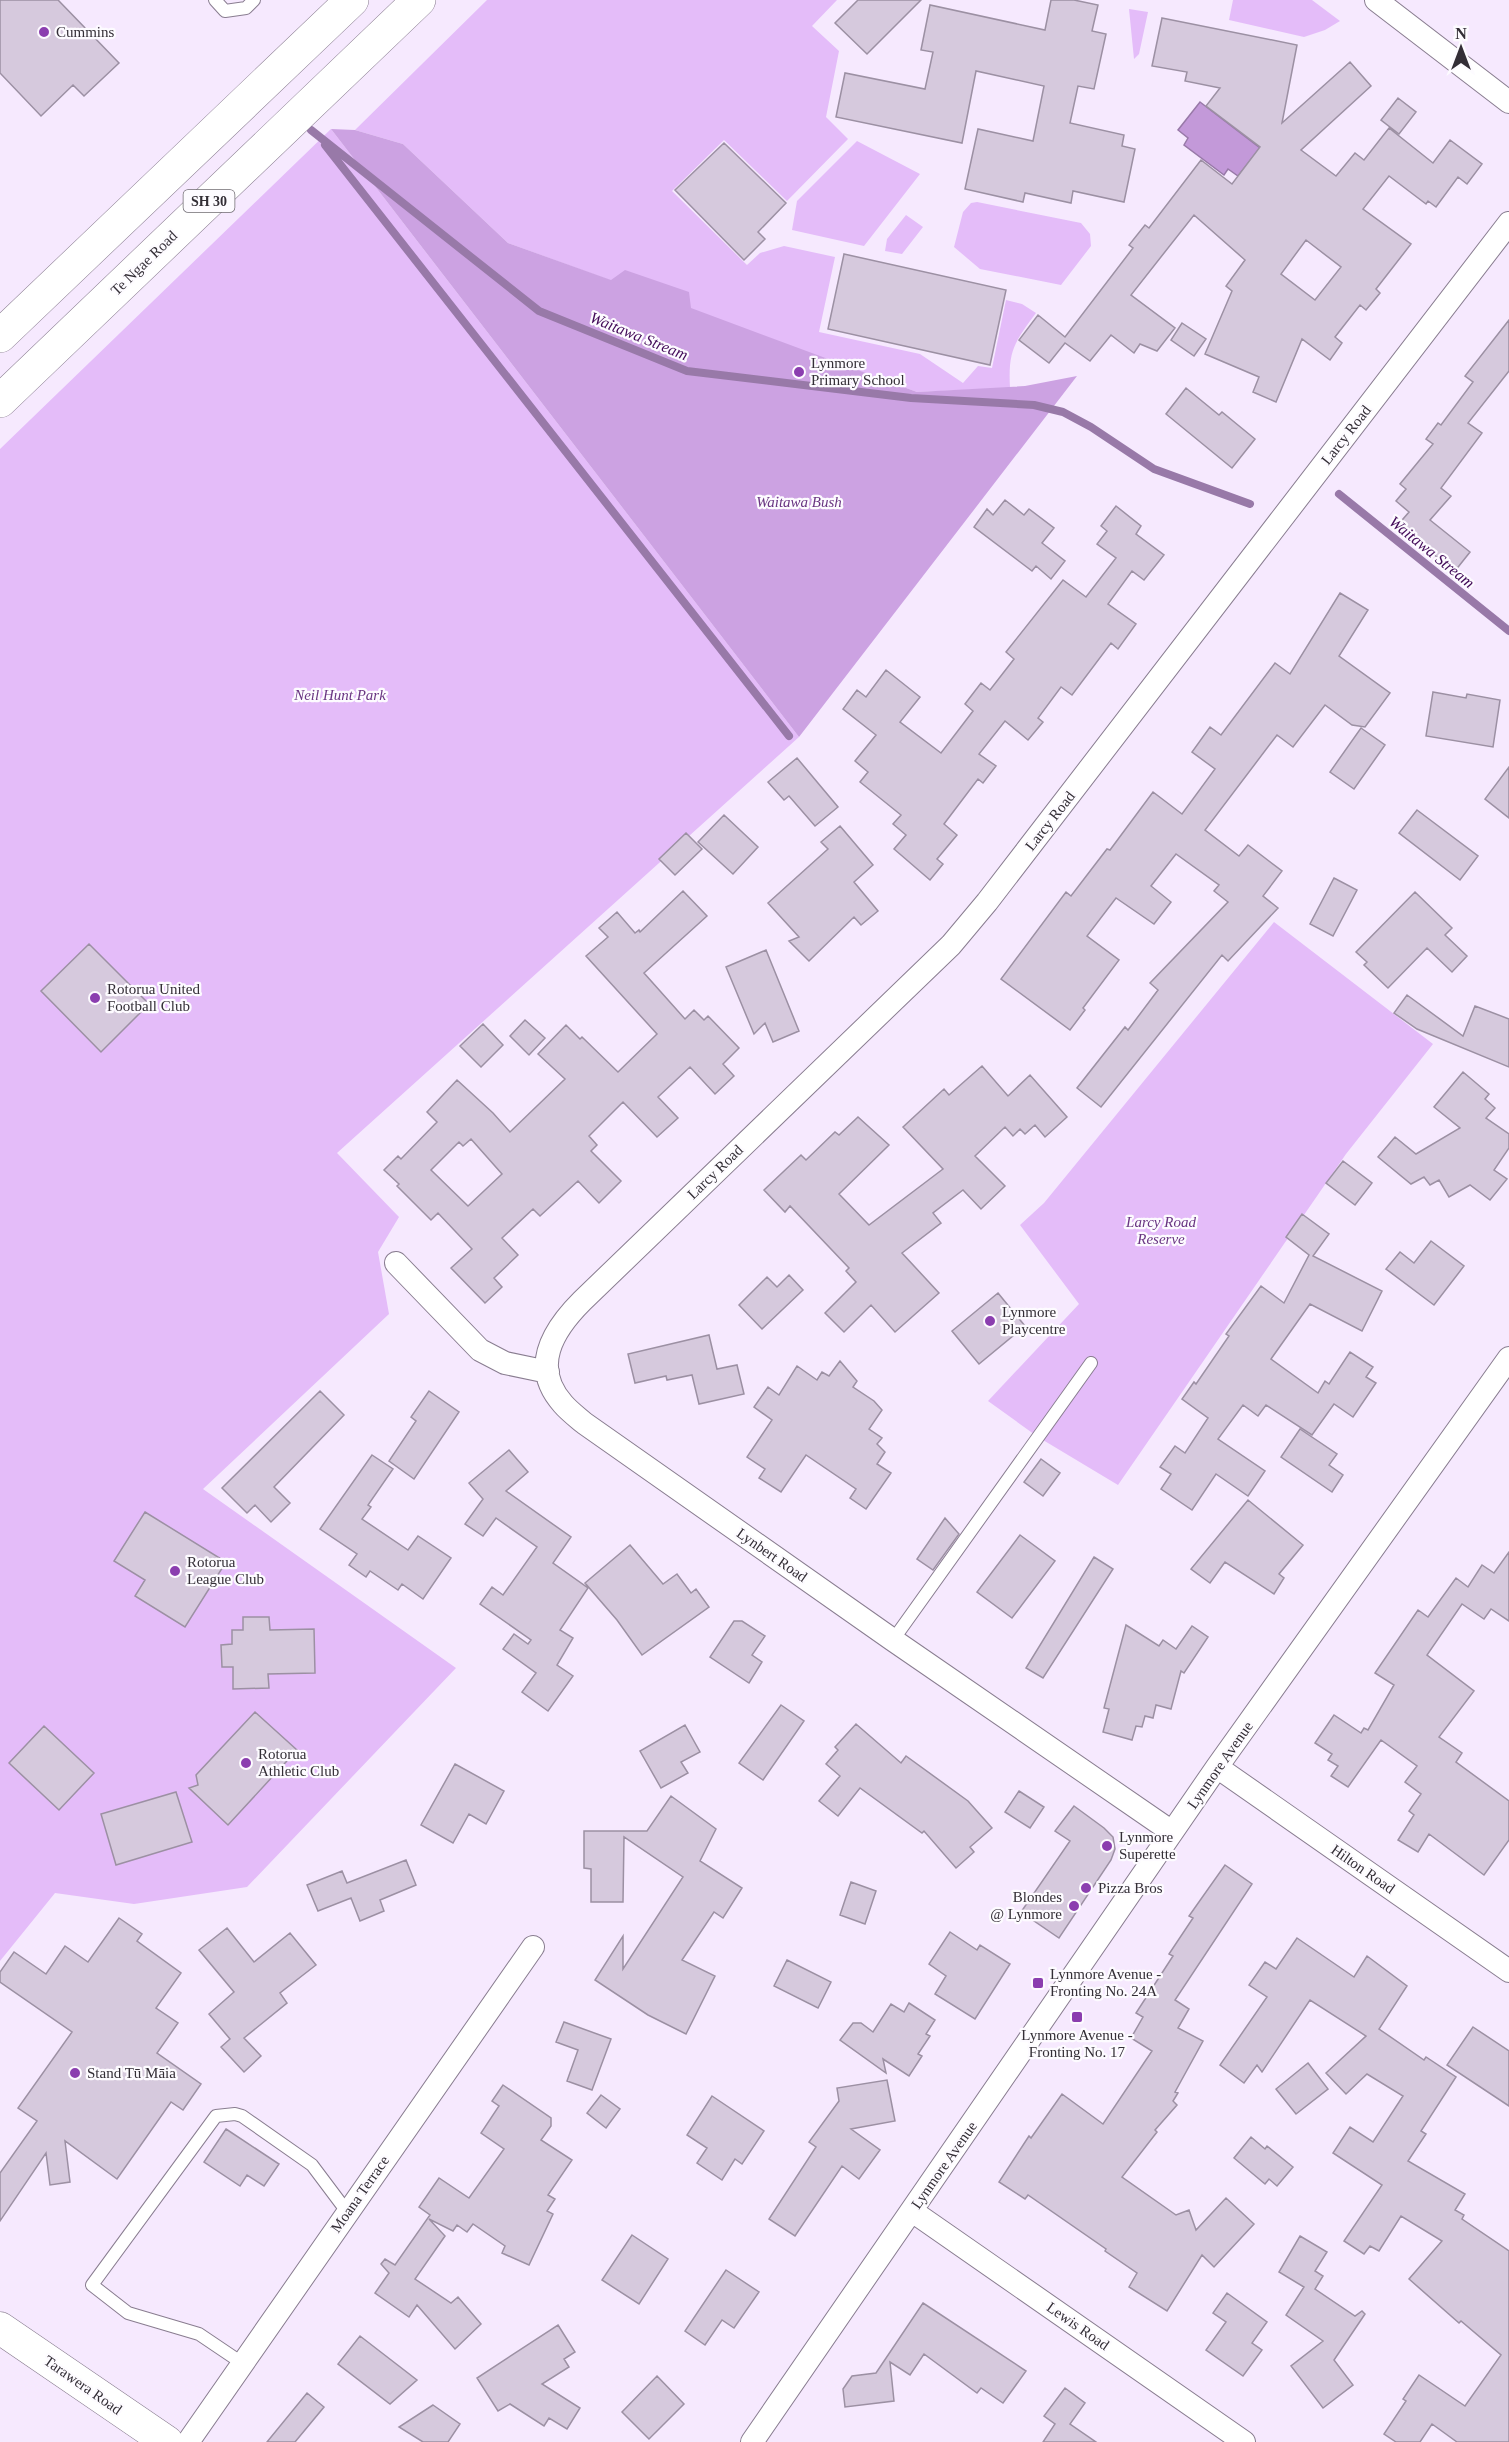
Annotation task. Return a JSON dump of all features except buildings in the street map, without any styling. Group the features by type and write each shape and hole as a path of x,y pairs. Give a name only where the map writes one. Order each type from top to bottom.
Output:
{"highway":[{"name":"SH 30","path":"0,336 352,0"},
{"name":"Te Ngae Road","path":"0,401 419,0"}],"main road":[{"name":"Tarawera Road","path":"0,2328 167,2442"}],"street":[{"path":"1376,0 1509,102"},
{"name":"Larcy Road","path":"548,1372 547,1359 550,1343 574,1308 927,970 969,924 1509,223"},
{"path":"396,1263 480,1350 505,1363 548,1372"},
{"name":"Lynmore Avenue","path":"752,2442 1217,1767 1509,1358"},
{"name":"Lynbert Road","path":"548,1372 551,1386 562,1403 584,1423 892,1640 1172,1832"},
{"name":"Hilton Road","path":"1217,1767 1509,1971"},
{"name":"Moana Terrace","path":"188,2442 534,1947"},
{"name":"Lewis Road","path":"912,2211 1244,2442"}],"lane":[{"path":"215,0 225,11 246,8 254,0"},
{"path":"892,1640 1091,1363"},
{"path":"242,2363 199,2334 128,2313 92,2285 216,2116 235,2114 242,2116 312,2165 348,2213"}],"green space":[{"path":"487,0 837,0 812,26 839,51 826,117 848,139 787,201 724,140 672,191 747,265 760,253 784,246 835,257 819,332 920,354 963,383 978,366 992,368 1006,300 1022,304 1036,313 1014,348 1010,364 1010,388 917,392 508,243 403,144 355,130"},
{"path":"1233,0 1312,0 1340,21 1325,30 1304,37 1229,20"},
{"path":"1129,9 1148,12 1139,54 1134,59"},
{"name":"Neil Hunt Park","path":"331,129 799,737 337,1153 399,1217 378,1252 389,1314 203,1489 456,1668 247,1887 134,1904 55,1893 0,1961 0,449"},
{"name":"Waitawa Bush","path":"331,129 355,130 403,144 508,243 611,280 625,270 689,292 691,308 917,392 1025,386 1077,376 799,737"},
{"path":"857,141 920,174 864,246 792,230 797,201"},
{"path":"977,202 1081,223 1090,234 1091,246 1061,285 980,269 954,247 963,212 971,203"},
{"path":"906,215 923,227 902,254 885,251 887,239"},
{"name":"Larcy Road Reserve","path":"1274,922 1433,1044 1346,1154 1118,1485 1038,1437 988,1401 1079,1304 1020,1225 1044,1203"}],"shaded area":[{"path":"1200,102 1260,148 1238,176 1228,169 1224,175 1184,145 1188,138 1178,130"}],"waterway":[{"name":"Waitawa Stream","path":"311,130 539,311 687,371 911,398 1034,405 1063,412 1091,427 1154,469 1250,504"},
{"path":"325,145 789,736"},
{"name":"Waitawa Stream","path":"1339,494 1509,631"}],"place":[{"name":"Cummins","path":"44,32"},
{"name":"Lynmore Primary School","path":"799,372"},
{"name":"Rotorua United Football Club","path":"95,998"},
{"name":"Lynmore Playcentre","path":"990,1321"},
{"name":"Rotorua League Club","path":"175,1571"},
{"name":"Rotorua Athletic Club","path":"246,1763"},
{"name":"Lynmore Superette","path":"1107,1846"},
{"name":"Pizza Bros","path":"1086,1888"},
{"name":"Blondes @ Lynmore","path":"1074,1906"},
{"name":"Lynmore Avenue - Fronting No. 24A","path":"1038,1983"},
{"name":"Lynmore Avenue - Fronting No. 17","path":"1077,2017"},
{"name":"Stand Tū Māia","path":"75,2073"}]}
